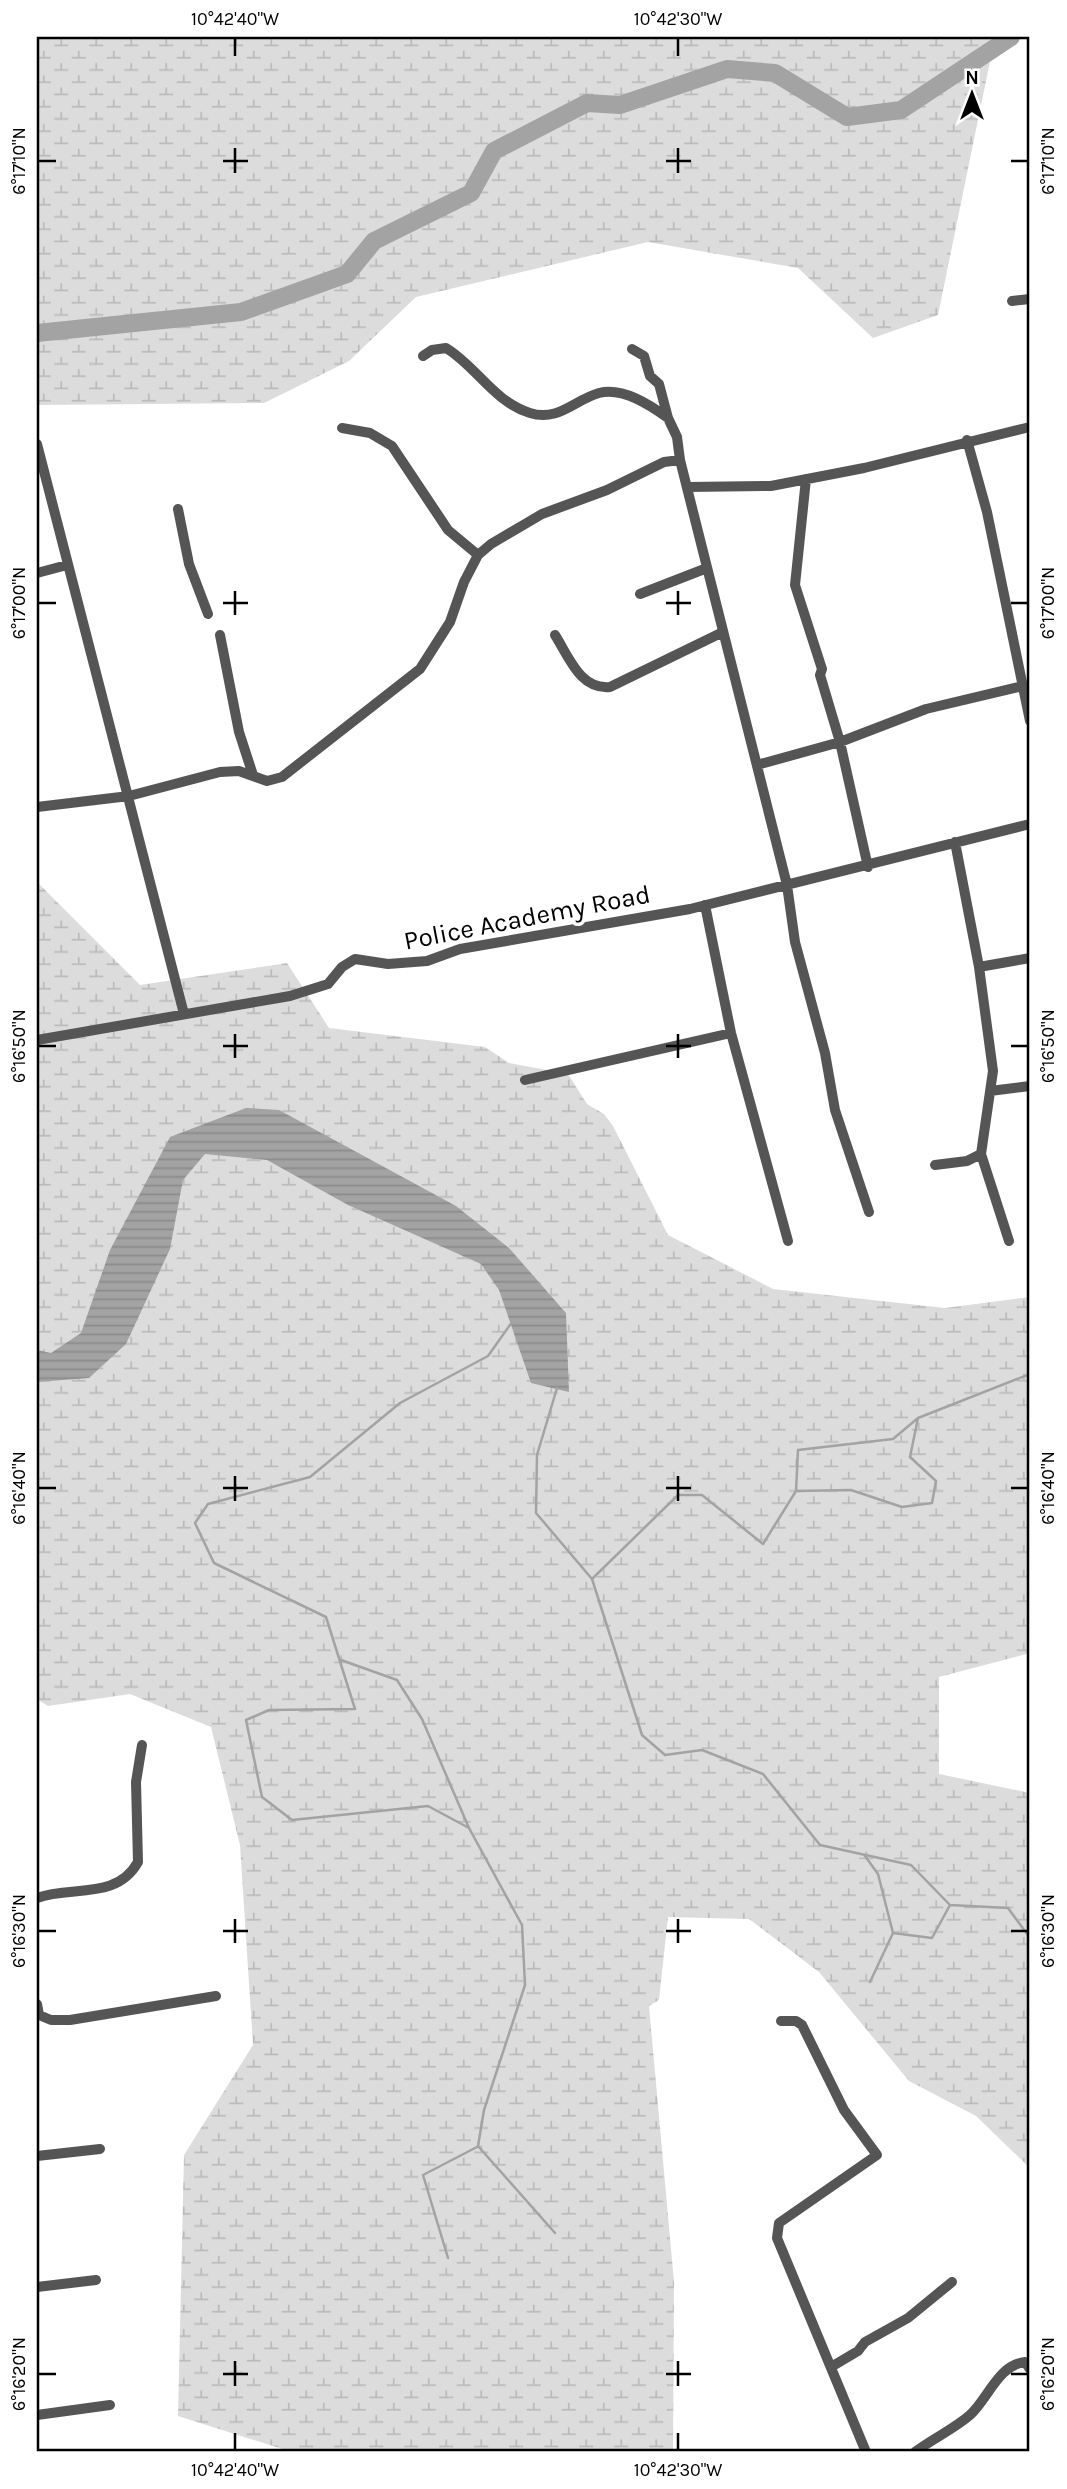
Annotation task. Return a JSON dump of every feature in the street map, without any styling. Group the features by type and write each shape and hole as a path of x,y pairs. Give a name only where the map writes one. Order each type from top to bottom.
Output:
{"street":[{"path":"1012,302 1030,299"},
{"path":"423,356 432,350 446,348 503,398 528,413 552,416 599,393 614,392 643,401 668,418"},
{"path":"632,349 645,356 650,376 659,384 668,418 677,437 680,460 787,885 795,942 825,1053 835,1111 869,1212"},
{"path":"688,487 771,486 806,480 1030,426"},
{"path":"342,428 370,433 392,446 447,530 478,555"},
{"path":"967,440 987,512 1030,720"},
{"path":"37,444 184,1014"},
{"path":"37,807 129,796 220,772 239,771 267,781 282,777 420,669 450,622 464,582 478,555 506,533 542,514 607,491 664,462 680,460"},
{"path":"806,480 795,585 807,618 840,742 868,867"},
{"path":"178,509 189,564 208,614"},
{"path":"37,573 67,565"},
{"path":"640,594 707,568"},
{"path":"555,635 581,677 598,688 610,687 723,632"},
{"path":"220,635 239,732 253,775"},
{"path":"757,765 840,742 926,709 1023,686"},
{"name":"Police Academy Road","path":"37,1041 290,996 328,984 342,967 355,959 388,964 426,961 460,949 705,905 868,867 1030,824"},
{"path":"955,842 979,967 993,1071 981,1154 1009,1241"},
{"path":"705,905 731,1033 788,1241"},
{"path":"979,967 1030,958"},
{"path":"525,1080 731,1033"},
{"path":"990,1091 1030,1086"},
{"path":"935,1165 967,1161 981,1154"},
{"path":"37,1898 110,1886 132,1873 138,1862 136,1782 142,1745"},
{"path":"37,2004 39,2015 51,2020 70,2020 216,1996"},
{"path":"781,2021 796,2021 802,2025 844,2110 877,2155 779,2224 777,2238 866,2452"},
{"path":"37,2156 100,2149"},
{"path":"37,2287 96,2280"},
{"path":"831,2367 858,2351 865,2342 908,2318 952,2282"},
{"path":"915,2452 969,2416 991,2385 1017,2364 1025,2362 1030,2369"},
{"path":"37,2415 110,2405"}],"green space":[{"path":"37,37 995,37 938,315 873,338 798,268 648,242 416,297 349,361 264,403 37,405"},
{"path":"37,882 140,985 287,963 329,1028 485,1047 509,1063 568,1074 587,1104 604,1114 613,1126 668,1235 773,1289 945,1308 1030,1297 1030,1653 939,1677 939,1774 1030,1793 1030,2168 976,2116 909,2081 819,1972 749,1919 668,1917 659,2000 649,2006 674,2282 673,2452 292,2452 178,2416 184,2155 253,2045 240,1845 211,1727 130,1694 48,1706 37,1699"}],"shaded area":[{"path":"246,1108 279,1110 456,1206 509,1248 566,1313 569,1392 531,1383 499,1290 481,1264 348,1205 267,1160 205,1154 183,1180 170,1249 126,1344 89,1378 37,1382 37,1350 51,1353 81,1333 110,1250 170,1137"}],"waterway":[{"path":"37,333 241,312 347,274 374,241 471,193 494,151 587,103 620,105 727,69 775,73 847,117 901,110 1011,37"},
{"path":"512,1322 488,1356 400,1403 310,1477 208,1504 195,1523 214,1563 326,1617 355,1709 269,1710 246,1720 262,1797 292,1820 428,1806 469,1828 522,1925 525,1985 484,2110 478,2146 555,2233"},
{"path":"592,1579 678,1495 702,1495 763,1544 796,1491 798,1450 893,1439 918,1418 1030,1374"},
{"path":"557,1388 537,1455 536,1513 592,1579 642,1735 665,1755 702,1750 763,1774 820,1845 911,1865 950,1905 1008,1908 1030,1938"},
{"path":"796,1491 851,1490 902,1507 932,1503 936,1481 910,1457 918,1418"},
{"path":"341,1660 397,1680 422,1719 469,1828"},
{"path":"865,1856 878,1874 893,1933 870,1982"},
{"path":"893,1933 932,1938 950,1905"},
{"path":"448,2258 423,2175 477,2147"}]}
